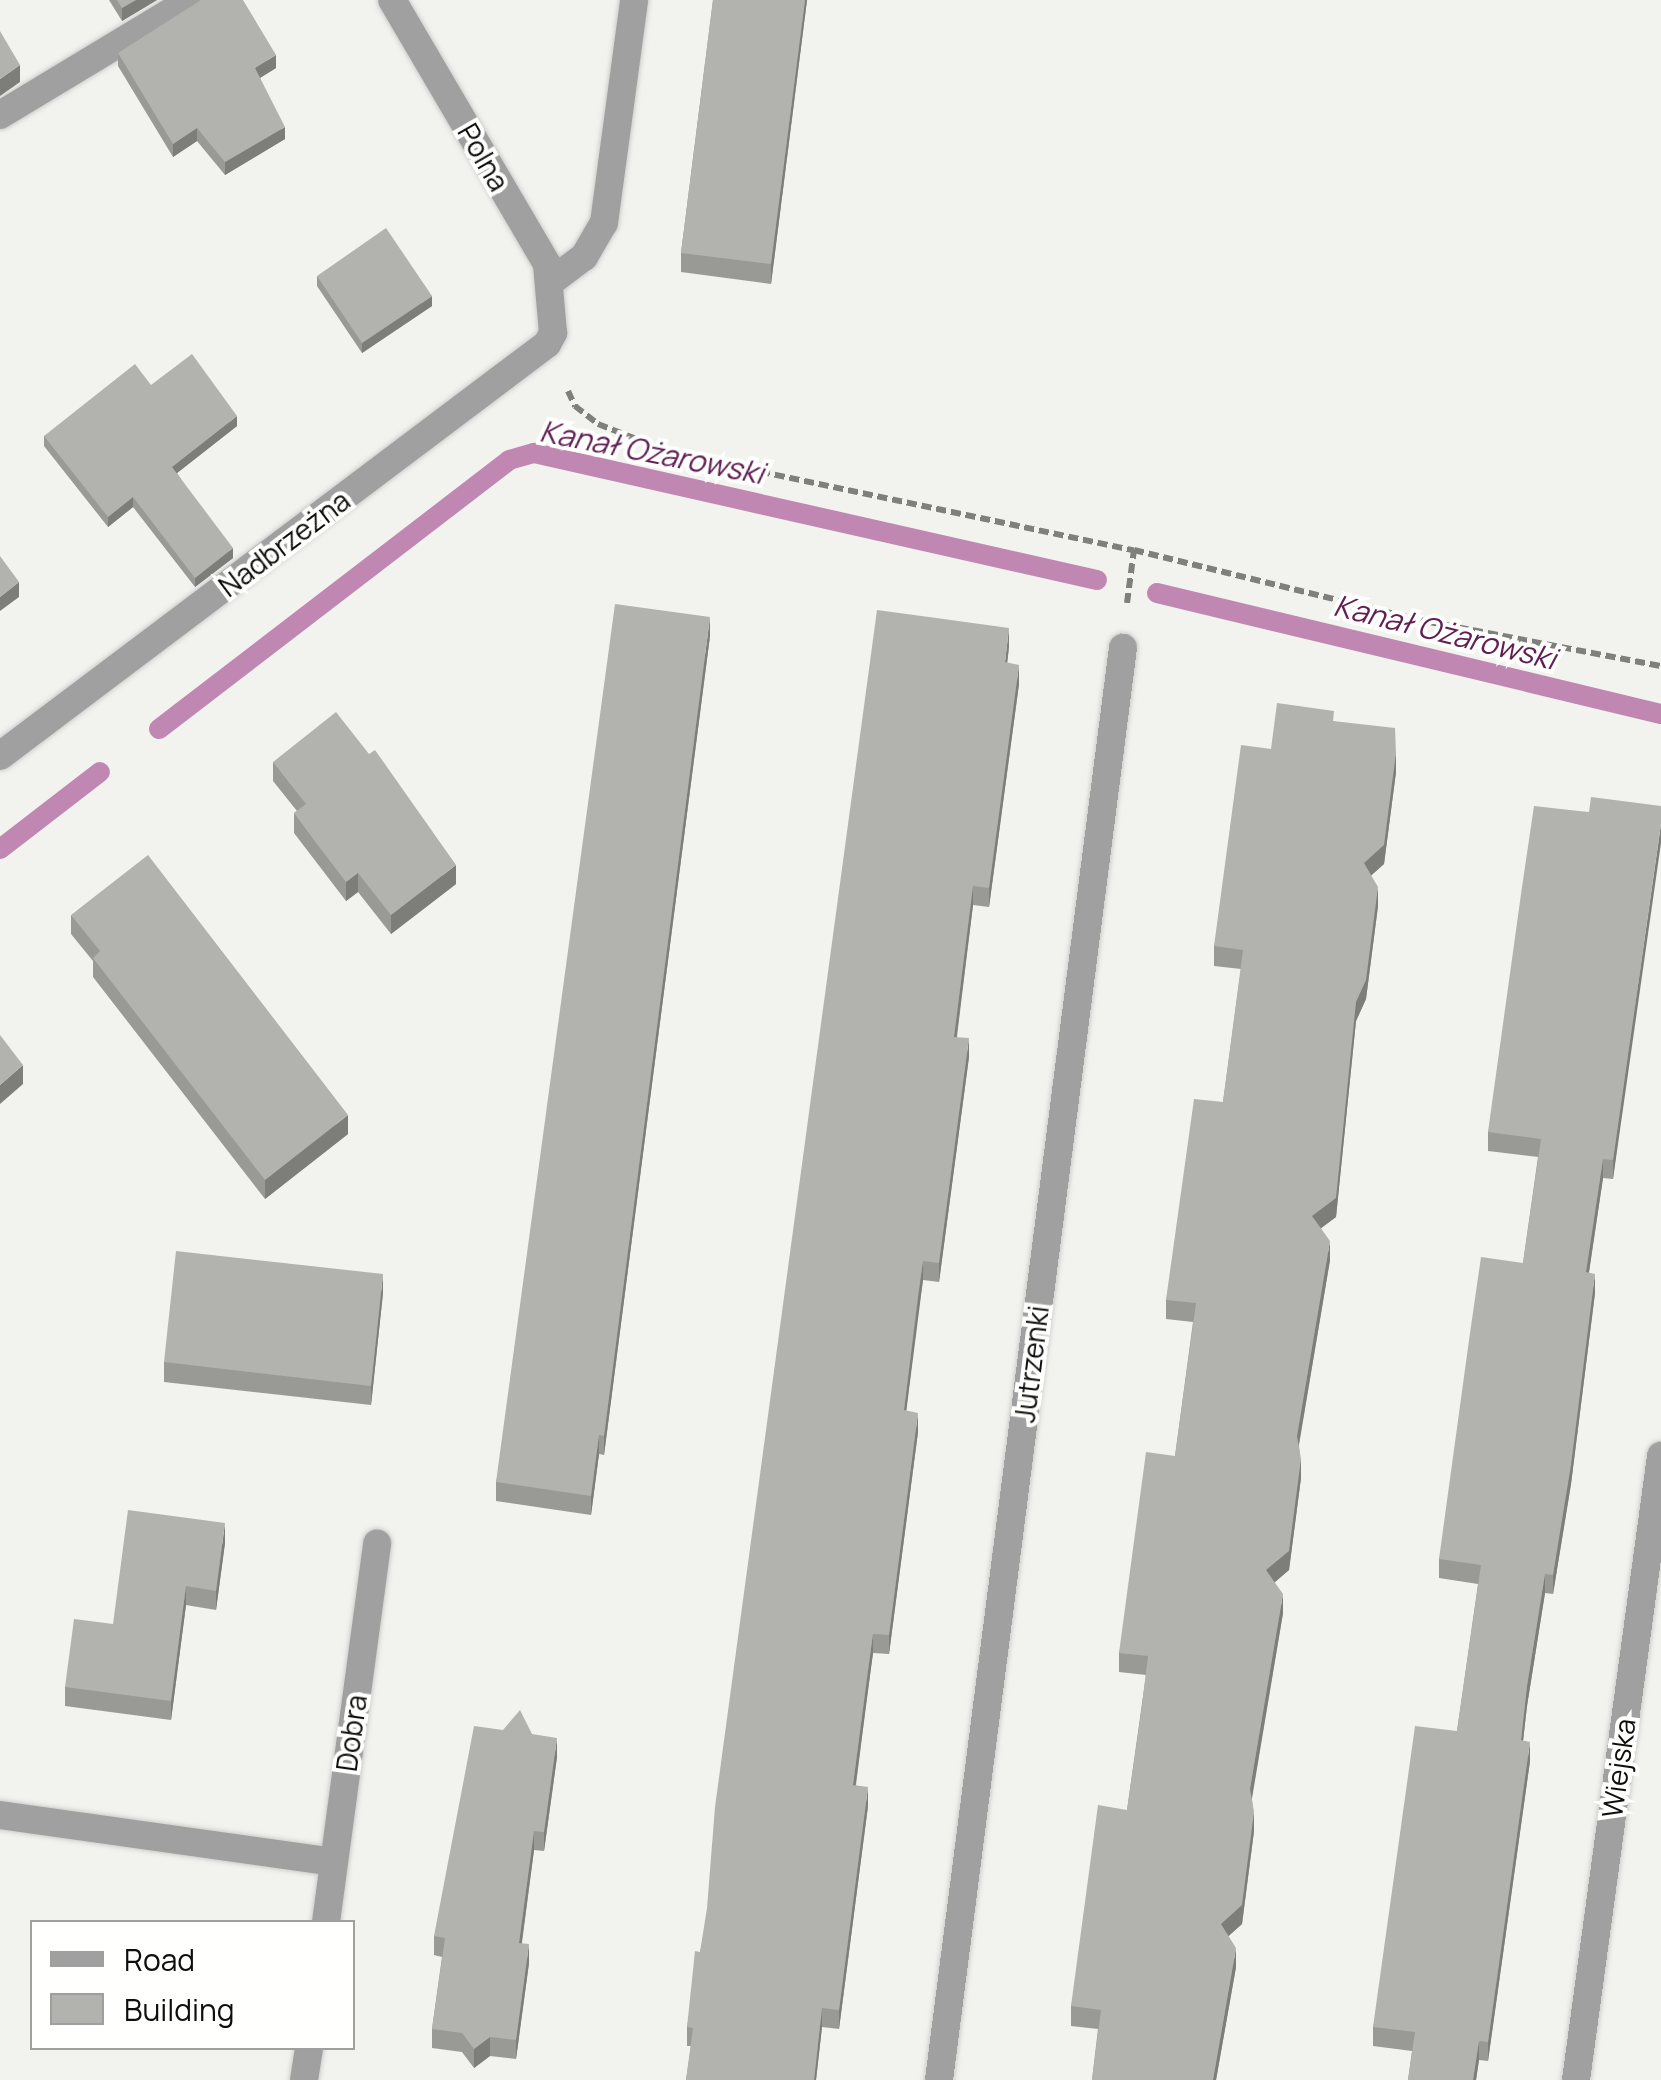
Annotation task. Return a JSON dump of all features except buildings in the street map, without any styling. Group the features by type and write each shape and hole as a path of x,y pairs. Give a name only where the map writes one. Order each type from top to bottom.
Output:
{"street":[{"path":"0,116 191,0"},
{"name":"Polna","path":"392,0 553,280 552,333"},
{"path":"553,280 584,257 604,223 634,0"},
{"name":"Nadbrzeżna","path":"0,756 552,333"},
{"name":"Jutrzenki","path":"939,2080 1123,648"},
{"name":"Wiejska","path":"1576,2080 1661,1456"},
{"name":"Dobra","path":"326,1920 377,1542"},
{"path":"0,1814 334,1862"},
{"path":"304,2080 309,2050"}],"path":[{"path":"552,333 575,406 598,424 672,454 1134,550 1414,619 1661,666"}],"waterway":[{"name":"Kanał Ożarowski","path":"159,729 509,460 534,453 1097,580"},
{"name":"Kanał Ożarowski","path":"1157,593 1661,714"},
{"name":"Kanał Ożarowski","path":"0,849 100,772"}]}
